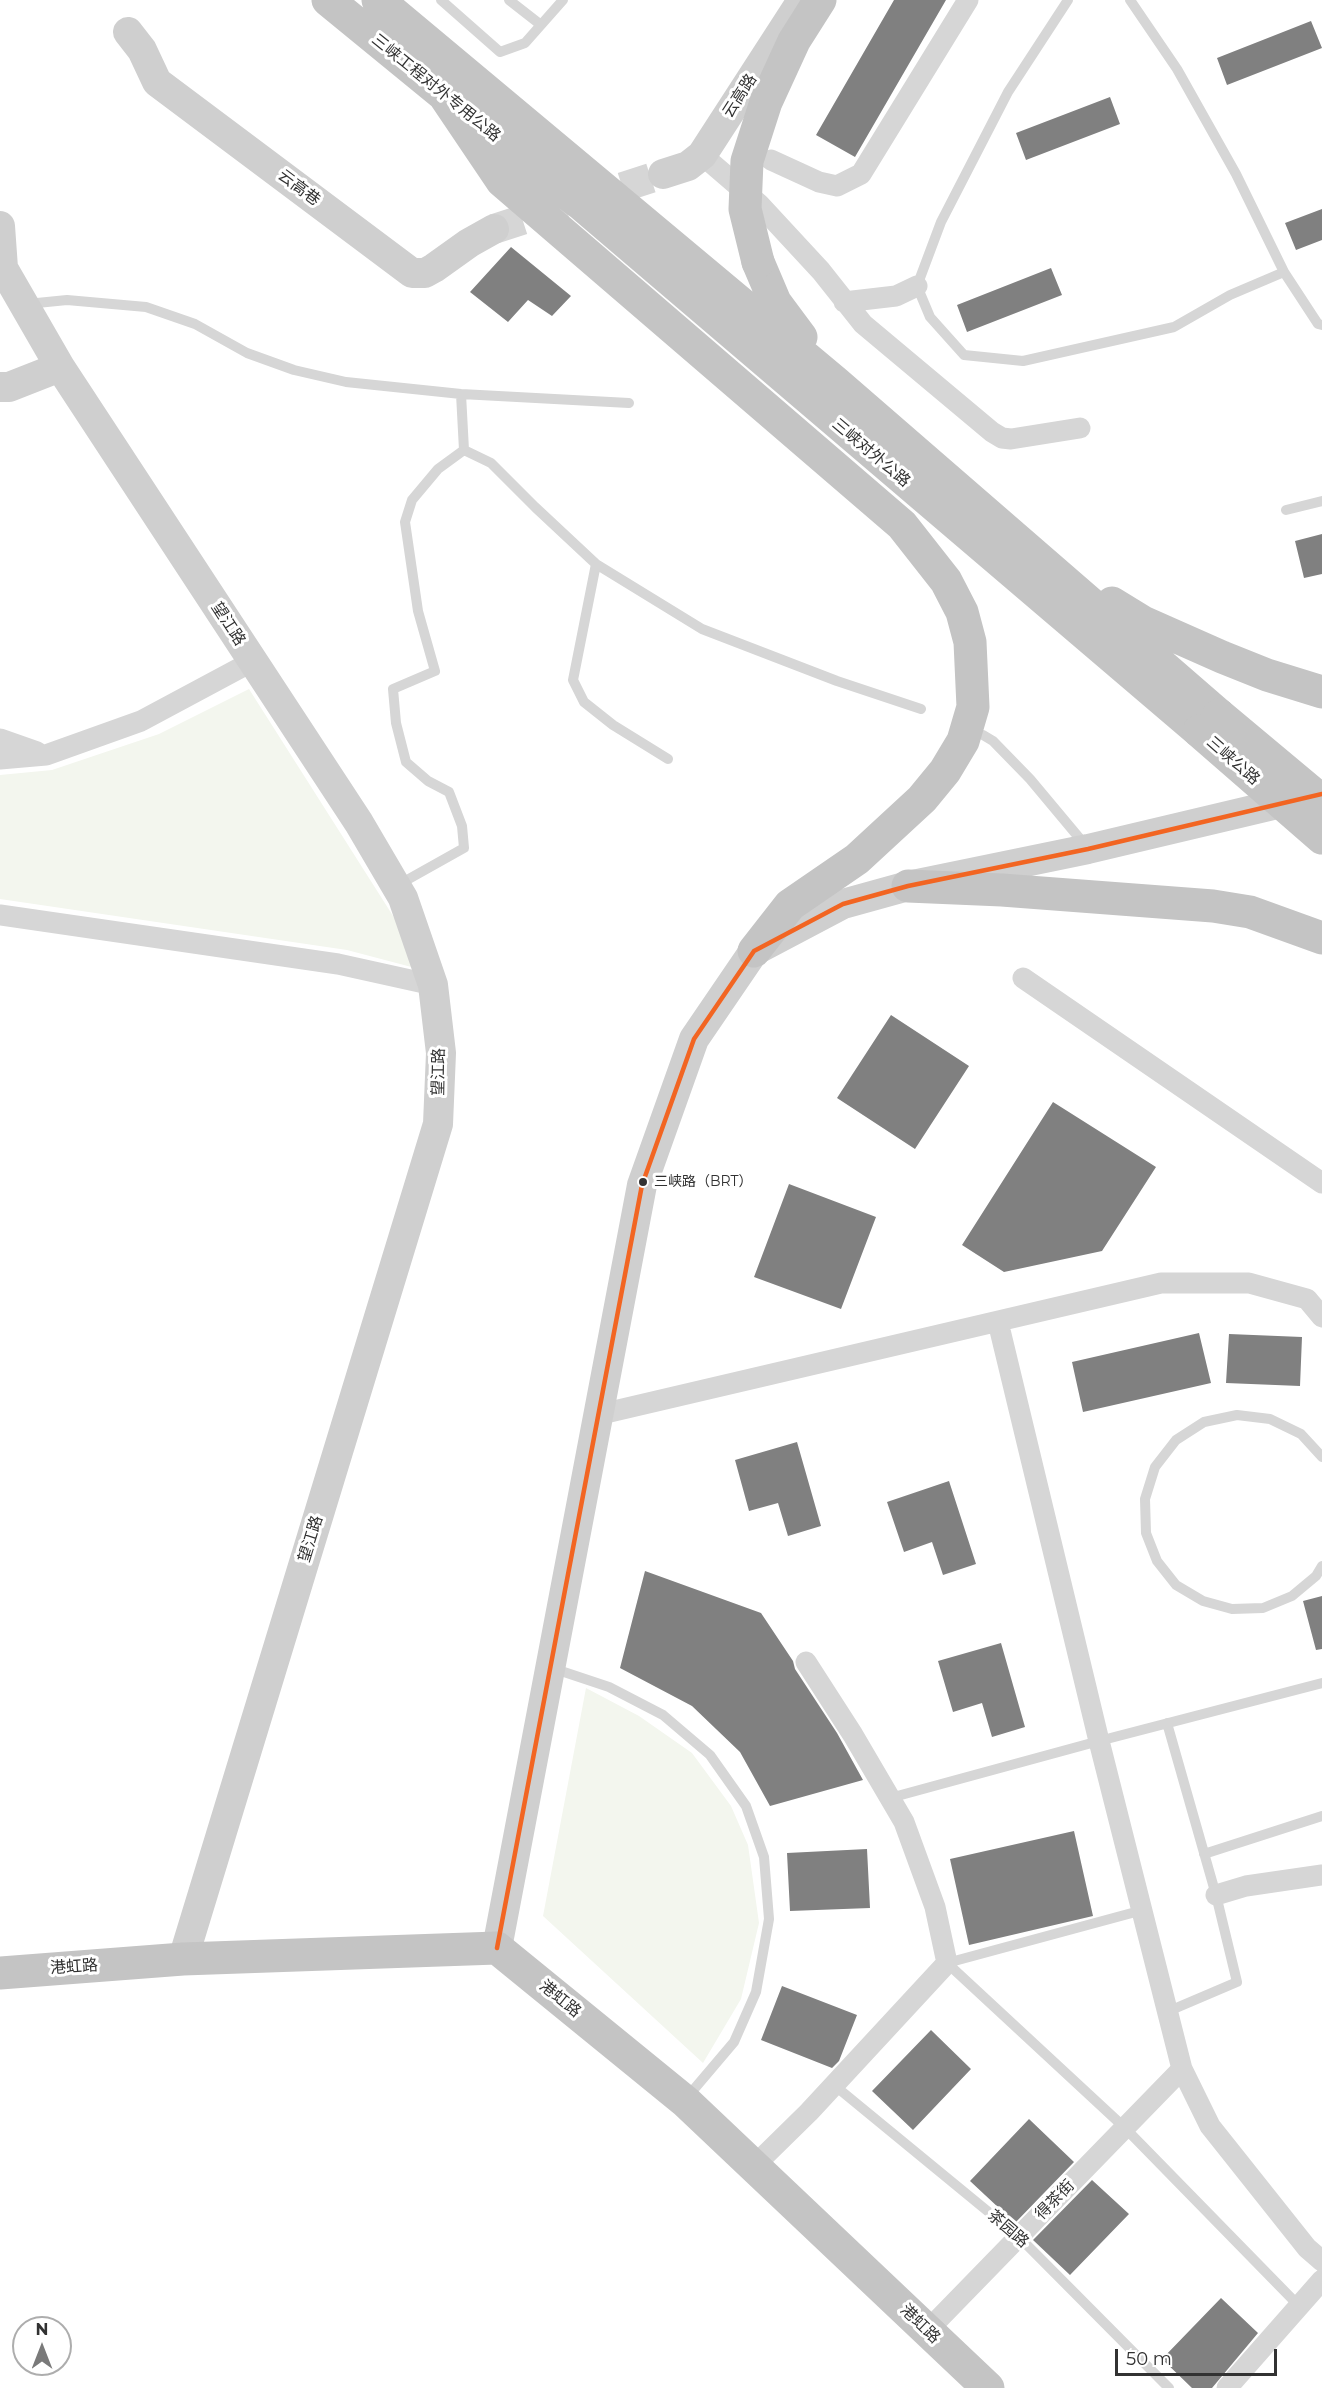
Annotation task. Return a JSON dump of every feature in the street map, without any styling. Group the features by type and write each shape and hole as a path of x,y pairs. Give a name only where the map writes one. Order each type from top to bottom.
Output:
{"highway":[{"name":"三峡工程对外专用公路","path":"328,0 543,176"},
{"name":"三峡工程对外专用公路","path":"378,0 591,178"},
{"path":"820,0 794,41 766,102 747,161 745,209 758,262 775,302 835,382"},
{"path":"442,92 502,181 902,525 946,581 962,612 970,642 973,707 963,741 945,771 922,799 857,859 790,905 754,951"},
{"name":"三峡对外公路","path":"543,176 581,204 1209,723"},
{"name":"三峡对外公路","path":"591,178 835,382 1043,562 1209,723"},
{"path":"1043,562 1143,622 1267,675 1322,692"},
{"name":"三峡公路","path":"1209,723 1322,801"},
{"name":"三峡公路","path":"1209,723 1322,838"},
{"path":"908,886 1002,890 1213,906 1250,912 1322,938"},
{"name":"港虹路","path":"0,1973 183,1959 497,1948 687,2102 987,2388"}],"main road":[{"name":"云高路","path":"663,174 688,166 702,155 802,0"},
{"name":"云高巷","path":"128,32 142,50 157,82 412,273 425,273 494,229"},
{"path":"0,226 1,266"},
{"name":"望江路","path":"1,266 60,368 359,823 403,898 433,985 441,1053 438,1124 183,1959"},
{"path":"3,382 60,368"},
{"path":"497,1948 642,1185 694,1039 754,951 843,904 908,886 1088,849 1322,794"}],"street":[{"path":"771,160 809,178 837,186 861,174 968,0"},
{"path":"702,155 759,204 821,271 863,324 993,432 1002,438 1011,438 1080,428"},
{"path":"844,302 896,296 917,286"},
{"path":"0,759 46,755 141,721 253,661"},
{"path":"0,739 46,755"},
{"path":"0,915 338,964 433,985"},
{"path":"1023,978 1322,1183"},
{"path":"597,1415 1161,1283 1249,1283 1306,1299 1322,1317"},
{"path":"998,1322 1099,1740 1169,2010 1182,2069 1210,2126 1307,2248 1322,2261"},
{"path":"754,2166 834,2085 947,1963 935,1907 904,1822 853,1735 806,1662"},
{"path":"1216,1895 1246,1886 1322,1875"},
{"name":"得茶街","path":"927,2331 1182,2069"},
{"path":"1227,2388 1322,2280"}],"lane":[{"path":"441,0 500,52 525,44 563,0"},
{"path":"509,0 541,25"},
{"path":"1068,0 1008,92 941,222 917,286 930,317 964,355 1023,361 1174,327 1230,295 1284,272"},
{"path":"1130,0 1183,78 1236,174 1284,272 1321,327"},
{"path":"23,304 67,300 146,307 195,324 247,353 294,370 346,382 461,394 629,403"},
{"path":"461,394 464,450"},
{"path":"464,450 491,463 596,564 702,629 837,681 921,709"},
{"path":"395,886 464,848 462,826 449,792 428,781 406,762 396,723 393,689 435,671 418,611 405,522 412,500 438,469 464,450"},
{"path":"1286,510 1322,501"},
{"path":"596,564 573,680 584,702 613,725 668,759"},
{"path":"982,735 993,741 1030,779 1088,849"},
{"path":"1322,1457 1301,1434 1270,1419 1237,1415 1204,1422 1176,1440 1155,1467 1145,1499 1146,1533 1157,1561 1176,1585 1203,1601 1233,1609 1263,1608 1292,1596 1316,1576 1322,1566"},
{"path":"549,1667 609,1687 663,1715 710,1755 746,1806 764,1857 769,1919 756,1992 734,2042 695,2088 687,2102"},
{"path":"890,1798 1099,1740 1322,1683"},
{"path":"1167,1723 1216,1895 1237,1982 1169,2010"},
{"path":"1204,1854 1322,1816"},
{"path":"947,1963 1143,1910"},
{"path":"947,1963 1125,2128 1299,2306"},
{"name":"茶园路","path":"834,2085 1019,2236 1169,2388"}],"shaded area":[{"path":"249,689 421,960 419,969 347,950 0,899 0,775 52,770 159,734"},
{"path":"586,1688 639,1716 692,1753 731,1806 748,1845 759,1923 741,1999 703,2063 543,1916"}],"building":[{"path":"894,0 946,0 855,157 816,135"},
{"path":"1311,21 1322,48 1227,85 1217,58"},
{"path":"1110,97 1120,124 1026,160 1016,133"},
{"path":"1322,209 1322,240 1296,250 1285,223"},
{"path":"511,247 571,296 552,316 528,300 508,322 470,292"},
{"path":"1051,268 1062,295 967,332 957,305"},
{"path":"1322,534 1322,574 1304,578 1295,541"},
{"path":"891,1015 969,1066 915,1149 837,1098"},
{"path":"1053,1102 1156,1167 1102,1251 1004,1272 962,1245"},
{"path":"789,1184 876,1217 841,1309 754,1277"},
{"path":"1199,1333 1211,1383 1083,1412 1072,1362"},
{"path":"1229,1334 1302,1337 1300,1386 1226,1383"},
{"path":"797,1442 821,1526 788,1536 778,1503 749,1511 735,1460"},
{"path":"949,1481 976,1564 943,1575 932,1542 904,1552 887,1502"},
{"path":"645,1571 761,1613 837,1733 863,1780 770,1806 740,1752 692,1706 620,1668"},
{"path":"1322,1596 1322,1649 1316,1650 1303,1601"},
{"path":"1001,1643 1025,1727 992,1737 982,1703 953,1712 938,1661"},
{"path":"1074,1831 1093,1916 969,1945 950,1859"},
{"path":"867,1849 870,1908 790,1911 787,1853"},
{"path":"782,1986 857,2015 839,2061 832,2068 761,2040"},
{"path":"931,2030 971,2069 913,2130 872,2091"},
{"path":"1029,2119 1074,2162 1015,2223 970,2181"},
{"path":"1092,2180 1129,2214 1070,2275 1033,2240"},
{"path":"1221,2298 1258,2333 1212,2388 1192,2388 1162,2359"}],"tunnel":[{"path":"494,229 663,174"}],"transit line":[{"path":"497,1948 642,1185 694,1039 754,951 843,904 908,886 1088,849 1322,794"}],"place":[{"name":"三峡路（BRT）","path":"643,1182"}]}
